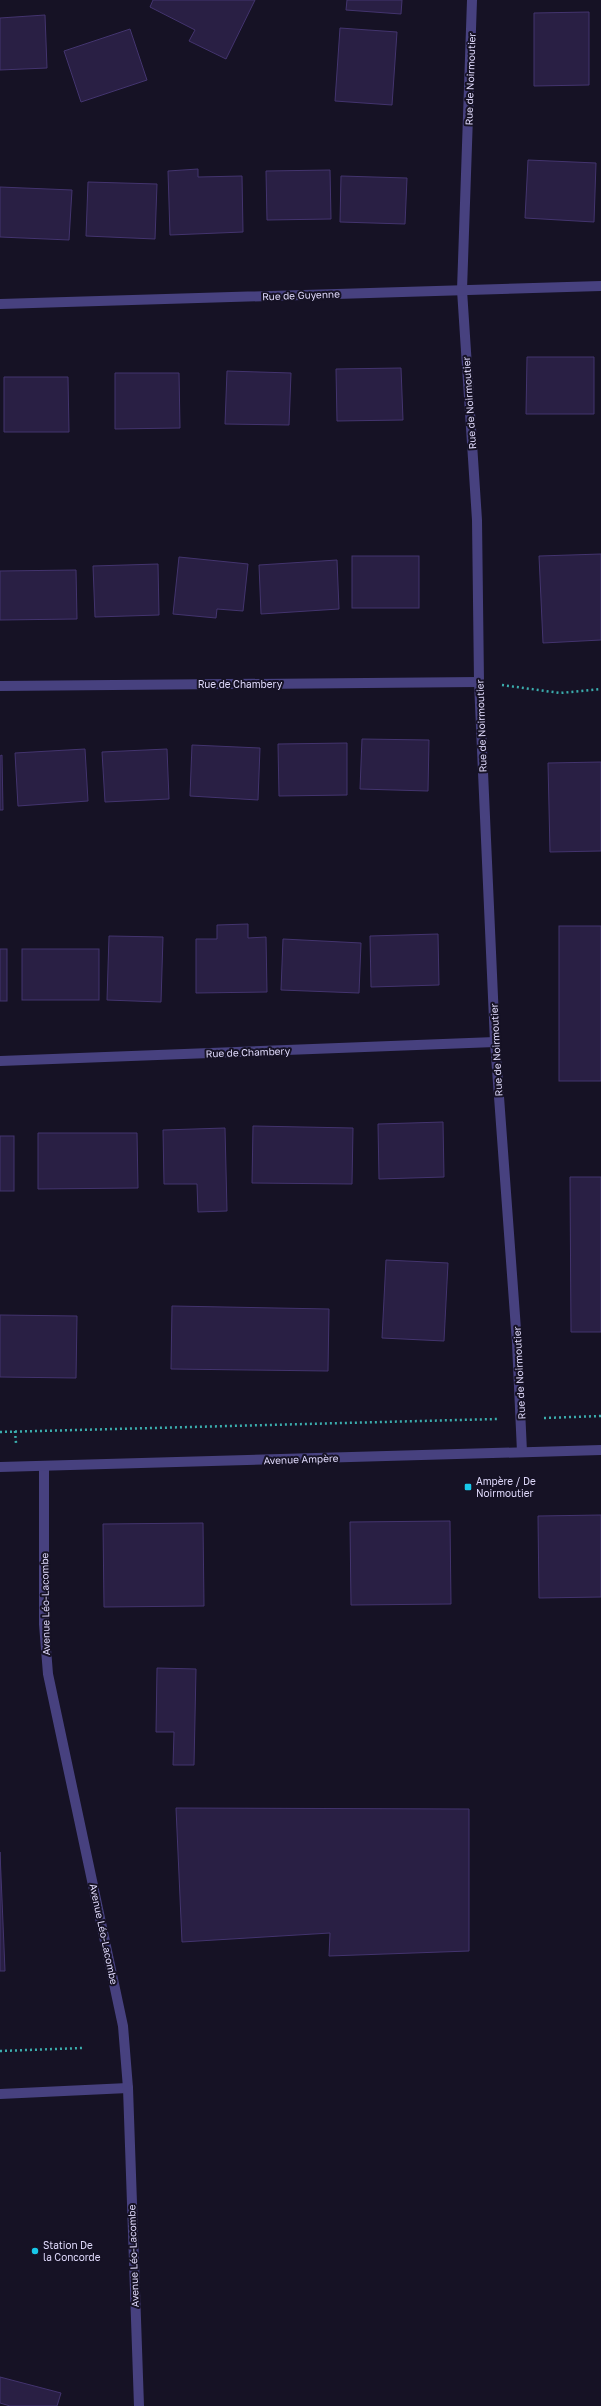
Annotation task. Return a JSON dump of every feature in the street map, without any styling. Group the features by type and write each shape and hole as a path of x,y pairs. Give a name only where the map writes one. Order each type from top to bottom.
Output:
{"street":[{"name":"Rue de Noirmoutier","path":"472,0 462,290 477,520 479,682 495,1042 517,1343 522,1452"},
{"name":"Rue de Guyenne","path":"0,304 601,286"},
{"name":"Rue de Chambery","path":"0,686 479,682"},
{"name":"Rue de Chambery","path":"0,1061 495,1042"},
{"name":"Avenue Ampère","path":"0,1467 601,1450"},
{"name":"Avenue Léo-Lacombe","path":"44,1466 44,1624 48,1674 120,2010 128,2088 139,2406"},
{"path":"0,2094 128,2088"}],"path":[{"path":"479,682 560,693 601,689"},
{"path":"570,1417 601,1416"},
{"path":"0,1432 477,1419"},
{"path":"15,1431 16,1449"},
{"path":"0,2051 83,2048"}],"building":[{"path":"153,0 255,0 226,59 189,41 195,30 150,7"},
{"path":"347,0 402,0 401,14 346,10"},
{"path":"589,12 589,85 534,86 534,13"},
{"path":"45,15 47,68 0,70 0,18"},
{"path":"340,28 397,32 392,105 335,101"},
{"path":"130,29 147,80 81,102 64,51"},
{"path":"528,160 596,163 594,222 525,218"},
{"path":"198,169 198,177 242,176 243,232 170,235 168,171"},
{"path":"330,170 331,219 267,220 266,171"},
{"path":"341,176 407,178 405,224 340,222"},
{"path":"88,182 157,184 155,239 86,236"},
{"path":"0,187 72,190 69,240 0,237"},
{"path":"527,357 594,357 594,414 526,414"},
{"path":"401,368 403,420 337,421 336,369"},
{"path":"227,371 291,373 289,425 225,424"},
{"path":"115,373 179,373 180,428 115,429"},
{"path":"4,377 68,377 69,432 4,432"},
{"path":"601,554 601,640 543,643 539,556"},
{"path":"352,556 419,556 419,608 352,608"},
{"path":"179,557 248,564 243,611 217,609 216,618 173,614"},
{"path":"337,560 339,609 261,614 259,565"},
{"path":"158,564 159,615 95,617 93,566"},
{"path":"76,570 77,619 0,620 0,571"},
{"path":"362,739 429,740 428,791 360,789"},
{"path":"347,743 347,795 279,796 278,744"},
{"path":"192,745 260,748 258,800 190,796"},
{"path":"85,749 88,801 18,806 15,753"},
{"path":"167,749 169,799 105,802 102,752"},
{"path":"2,755 3,810 0,810 0,756"},
{"path":"601,762 601,851 550,852 548,763"},
{"path":"248,924 248,938 266,937 267,992 196,993 196,939 217,939 217,925"},
{"path":"559,926 601,926 601,1081 559,1081"},
{"path":"438,934 439,985 371,987 370,936"},
{"path":"109,936 163,937 161,1002 107,1000"},
{"path":"283,939 361,943 359,993 281,990"},
{"path":"0,949 7,949 7,1001 0,1001"},
{"path":"22,949 99,949 99,1000 22,1000"},
{"path":"443,1122 444,1177 379,1179 378,1124"},
{"path":"253,1126 353,1128 352,1184 252,1183"},
{"path":"225,1128 227,1211 198,1212 197,1184 164,1184 163,1130"},
{"path":"38,1133 137,1133 138,1188 38,1189"},
{"path":"0,1136 14,1136 14,1191 0,1191"},
{"path":"570,1177 601,1177 601,1332 571,1332"},
{"path":"386,1260 448,1263 444,1341 382,1338"},
{"path":"172,1306 329,1309 328,1371 171,1369"},
{"path":"0,1315 77,1316 76,1378 0,1377"},
{"path":"601,1515 601,1597 539,1598 538,1516"},
{"path":"450,1521 451,1604 351,1605 350,1522"},
{"path":"203,1523 204,1606 104,1607 103,1524"},
{"path":"157,1668 196,1669 194,1765 173,1765 174,1732 156,1732"},
{"path":"176,1808 469,1809 469,1951 329,1956 330,1933 182,1942"},
{"path":"0,1852 5,1971 0,1971"},
{"path":"0,2377 61,2393 57,2406 10,2406 0,2403"}],"place":[{"name":"Ampère / De Noirmoutier","path":"468,1487"},
{"name":"Station De la Concorde","path":"35,2251"}]}
